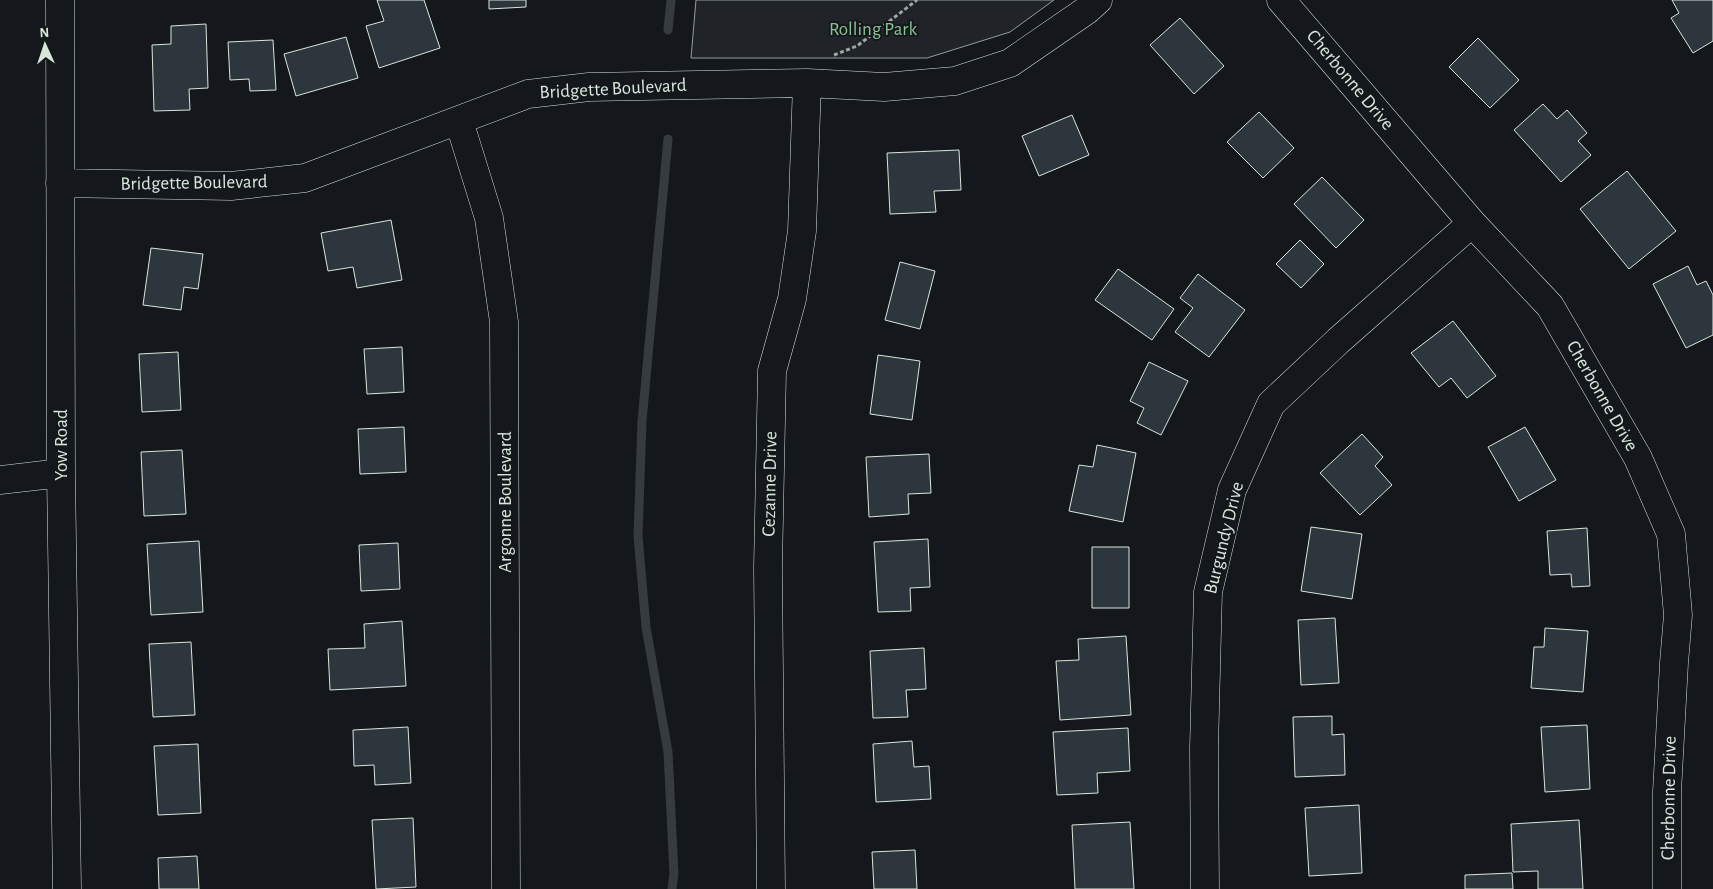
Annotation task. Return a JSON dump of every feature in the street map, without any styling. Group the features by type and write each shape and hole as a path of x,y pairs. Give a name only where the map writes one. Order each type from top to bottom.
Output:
{"street":[{"name":"Yow Road","path":"60,0 61,473 67,889"},
{"name":"Bridgette Boulevard","path":"60,183 231,186 305,178 528,94 589,87 807,83 884,87 955,81 1010,63 1087,10 1098,0"},
{"name":"Cherbonne Drive","path":"1282,0 1472,223 1550,306 1638,458 1672,534 1678,615 1667,792 1667,889"},
{"name":"Cezanne Drive","path":"771,889 768,567 772,371 792,299 802,231 807,83"},
{"name":"Argonne Boulevard","path":"459,121 489,218 504,322 506,889"},
{"name":"Burgundy Drive","path":"1205,889 1204,748 1208,592 1232,490 1271,404 1338,340 1472,223"},
{"path":"0,480 61,473"}],"path":[{"path":"824,55 834,54 857,46 917,0"}],"green space":[{"name":"Rolling Park","path":"696,0 1054,0 1010,32 927,58 691,58"}],"building":[{"path":"377,0 424,0 440,48 379,68 366,26 384,21"},
{"path":"489,0 526,0 526,7 489,9"},
{"path":"1672,0 1713,0 1713,41 1693,53 1671,18 1679,13"},
{"path":"1180,18 1224,66 1194,94 1150,45"},
{"path":"206,24 208,88 189,89 190,110 154,111 152,45 171,44 171,26"},
{"path":"346,37 358,78 296,96 284,54"},
{"path":"1478,38 1519,80 1490,108 1449,67"},
{"path":"273,40 276,90 250,91 249,79 230,80 228,42"},
{"path":"1543,104 1557,119 1567,110 1587,133 1578,141 1591,155 1561,182 1514,130"},
{"path":"1259,112 1294,148 1263,178 1227,142"},
{"path":"1072,115 1089,155 1039,176 1022,136"},
{"path":"959,150 961,190 934,191 936,212 890,214 887,153"},
{"path":"1627,171 1676,231 1629,269 1580,209"},
{"path":"1322,177 1364,220 1336,248 1294,204"},
{"path":"391,220 402,280 357,288 353,267 328,271 321,233"},
{"path":"1300,240 1324,264 1301,288 1276,264"},
{"path":"151,248 203,254 198,289 184,287 181,310 143,305"},
{"path":"900,262 935,271 920,329 885,320"},
{"path":"1688,266 1697,285 1706,281 1713,295 1713,335 1686,348 1653,284"},
{"path":"1118,269 1174,309 1152,340 1095,300"},
{"path":"1198,274 1245,310 1209,357 1175,332 1193,308 1180,298"},
{"path":"1453,321 1496,376 1467,398 1451,378 1439,387 1411,353"},
{"path":"402,347 404,392 367,394 364,349"},
{"path":"178,352 181,410 142,412 139,354"},
{"path":"878,355 920,361 912,420 870,414"},
{"path":"1149,362 1188,381 1161,435 1137,423 1144,408 1130,401"},
{"path":"404,427 406,472 360,474 358,429"},
{"path":"1525,427 1556,480 1519,501 1488,447"},
{"path":"1362,434 1383,457 1375,466 1392,485 1360,515 1320,473"},
{"path":"1097,445 1136,453 1123,522 1069,511 1079,465 1093,467"},
{"path":"182,450 186,514 144,516 141,452"},
{"path":"929,454 931,493 908,494 909,514 869,517 866,457"},
{"path":"1311,527 1362,534 1352,599 1301,591"},
{"path":"1587,528 1590,586 1572,587 1571,574 1550,575 1547,531"},
{"path":"928,539 930,587 910,588 911,611 878,612 874,542"},
{"path":"199,541 203,612 151,615 147,544"},
{"path":"398,543 400,589 361,591 359,545"},
{"path":"1092,547 1129,547 1129,608 1092,608"},
{"path":"1335,618 1339,683 1301,685 1298,620"},
{"path":"402,621 406,686 330,690 328,649 365,648 364,624"},
{"path":"1545,628 1588,631 1583,692 1531,688 1534,647 1544,647"},
{"path":"1126,636 1131,715 1060,720 1056,661 1079,660 1078,639"},
{"path":"191,642 195,715 153,717 149,644"},
{"path":"924,648 926,689 906,690 908,717 873,718 870,651"},
{"path":"1332,716 1332,735 1344,734 1345,775 1295,777 1293,717"},
{"path":"1587,725 1590,789 1545,792 1541,727"},
{"path":"408,727 411,783 375,785 374,765 354,766 353,730"},
{"path":"1128,728 1130,771 1097,773 1098,793 1057,795 1053,732"},
{"path":"912,741 914,767 929,766 931,799 876,802 873,744"},
{"path":"198,744 201,813 158,815 154,746"},
{"path":"1359,805 1362,873 1309,876 1305,808"},
{"path":"413,818 416,887 376,889 372,820"},
{"path":"1579,820 1583,889 1538,889 1538,871 1513,872 1511,824"},
{"path":"1130,822 1134,889 1075,889 1072,825"},
{"path":"915,850 917,889 874,889 872,852"},
{"path":"197,856 199,889 159,889 158,858"},
{"path":"1512,873 1513,889 1465,889 1465,875"}],"waterway":[{"path":"668,30 671,0"},
{"path":"668,139 642,421 638,536 646,627 668,752 674,874 672,889"}]}
